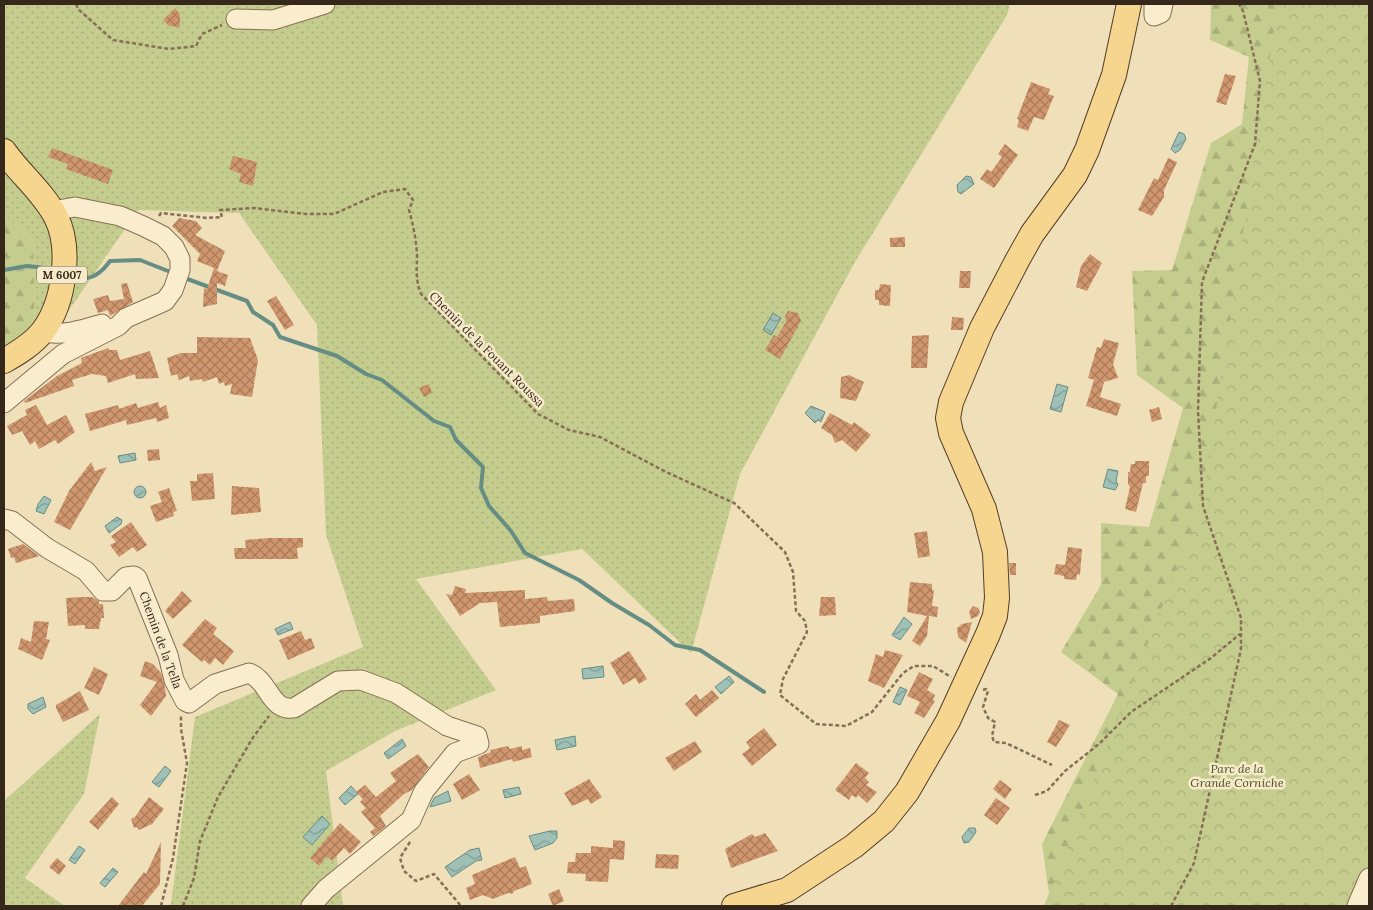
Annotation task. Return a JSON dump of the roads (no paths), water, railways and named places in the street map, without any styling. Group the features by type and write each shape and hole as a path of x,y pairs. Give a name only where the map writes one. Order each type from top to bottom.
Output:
{"main road":[{"path":"734,906 787,890 854,846 884,821 907,792 965,686 995,616 997,573 995,552 984,509 951,433 948,418 951,402 982,328 1018,259 1032,234 1075,175 1114,75 1129,4"},
{"path":"4,151 57,221"},
{"name":"M 6007","path":"47,325 61,282 64,250 57,221"},
{"path":"4,361 23,350 47,325"}],"street":[{"path":"236,19 273,20 325,4"},
{"path":"1154,4 1154,16 1161,14 1163,4"},
{"path":"47,325 54,335 77,332 115,319 126,318 165,301 178,276 177,252 163,236 120,216 75,207 57,221"},
{"path":"4,403 63,354 118,326 126,318"},
{"name":"Chemin de la Tella","path":"4,519 12,521 47,548 86,571 103,591 116,589 126,577 134,576 137,578 182,698 190,702 215,684 249,673 260,679 278,705 283,708 294,708 338,681 360,680 396,693 447,726 477,736 479,744 455,753 438,772 424,791 411,820 326,889 311,906"},
{"path":"1357,906 1369,878"}],"water":[{"path":"1179,132 1184,134 1186,139 1180,150 1175,153 1171,149"},
{"path":"966,176 971,177 974,184 961,194 958,192 957,185"},
{"path":"773,313 781,318 771,335 763,330"},
{"path":"1057,384 1068,387 1061,412 1050,409"},
{"path":"811,406 825,412 821,422 818,420 815,423 805,413"},
{"path":"135,453 136,460 120,463 118,456"},
{"path":"1108,469 1118,471 1116,481 1118,485 1115,490 1103,487"},
{"path":"138,486 142,486 146,492 142,498 138,498 134,494 134,490"},
{"path":"44,496 51,500 44,514 36,511 38,504"},
{"path":"117,517 122,520 121,524 109,533 105,526"},
{"path":"904,617 912,624 900,640 892,635"},
{"path":"290,622 293,629 278,635 275,629"},
{"path":"603,666 604,677 583,679 582,669"},
{"path":"729,676 734,682 721,694 715,687"},
{"path":"900,687 907,690 900,705 893,702"},
{"path":"43,697 46,707 33,714 28,709 28,704"},
{"path":"575,736 576,746 557,750 555,740"},
{"path":"402,739 406,746 388,759 384,753"},
{"path":"165,766 171,771 159,787 152,782"},
{"path":"351,786 358,794 345,805 339,798"},
{"path":"519,787 521,794 505,798 503,790"},
{"path":"448,791 451,801 430,807 434,798"},
{"path":"322,816 330,824 312,845 303,837"},
{"path":"969,828 975,828 976,832 969,842 964,843 962,837"},
{"path":"557,831 557,838 553,843 535,850 529,836"},
{"path":"79,846 85,850 75,864 69,860"},
{"path":"479,848 482,860 476,861 452,877 445,867 470,850"},
{"path":"113,868 118,872 105,887 100,883"}],"waterway":[{"path":"71,275 88,278 98,274 110,261 140,260 173,273"},
{"path":"4,270 27,266 55,269"},
{"path":"182,277 247,301 253,312 273,325 280,337 337,356 366,374 382,380 434,421 450,427 456,440 483,467 481,488 489,506 511,531 525,553 579,580 612,603 649,625 675,645 700,650 764,692"}],"park label":[{"name":"Parc de la Grande Corniche","path":"1237,775"}]}
